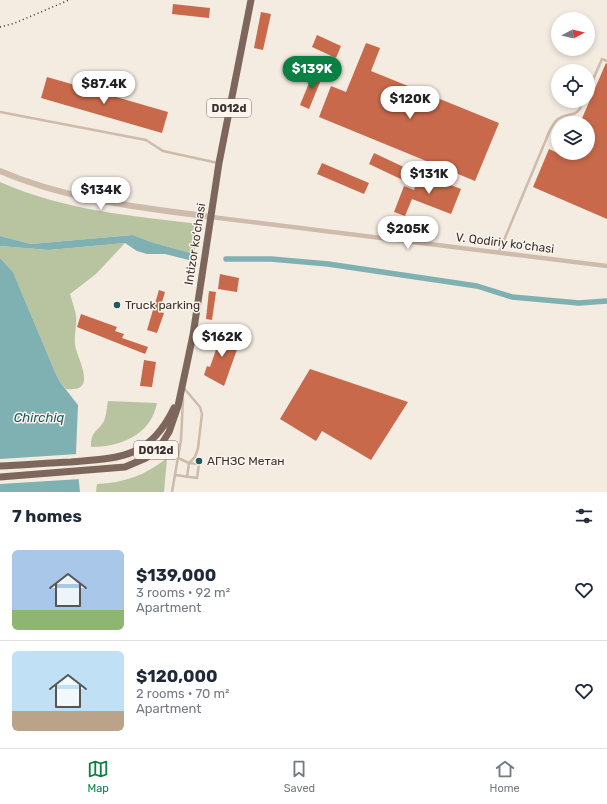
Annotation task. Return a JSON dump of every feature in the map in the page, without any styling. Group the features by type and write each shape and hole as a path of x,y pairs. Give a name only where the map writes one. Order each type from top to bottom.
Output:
{"main road":[{"name":"Intizor ko‘chasi","path":"183,387 219,163 250,0"},
{"name":"D012d","path":"0,466 91,460 124,456 149,443 166,424 183,387"},
{"name":"D012d","path":"0,477 92,471 125,467 141,461 155,452 163,443 172,426 183,387"}],"street":[{"path":"0,171 36,185 80,197 211,217"},
{"name":"V. Qodiriy ko‘chasi","path":"211,217 607,266"}],"lane":[{"path":"595,75 602,59 607,61"},
{"path":"499,252 550,130 557,120 574,114 581,108"},
{"path":"0,112 146,140 163,151 219,163"},
{"path":"183,387 200,407 202,414 198,448 195,457 189,463 187,477"},
{"name":"Intizor ko‘chasi","path":"172,492 183,414 183,387"},
{"path":"175,475 197,478 200,464 189,463 178,458"}],"green space":[{"path":"0,182 24,192 73,205 123,215 199,224 194,254 151,242 133,235 31,244 0,236"},
{"path":"125,243 96,274 70,294 76,316 75,344 84,373 84,380 82,386 76,389 66,389 60,382 55,372 13,272 0,258 0,246 49,250"},
{"path":"108,401 157,403 154,414 148,423 133,437 113,445 91,447 93,434 104,421"},
{"path":"167,458 164,492 96,492 97,484 116,482 134,477 151,469"}],"water":[{"path":"133,235 151,242 194,254 193,261 165,254 147,254 137,251 125,243 49,250 0,246 0,236 31,244"},
{"name":"Chirchiq","path":"0,258 13,272 60,382 78,405 76,453 80,492 0,492"}],"pier":[{"path":"78,454 81,479 0,484 0,459"}],"building":[{"path":"173,4 210,8 209,18 172,14"},
{"path":"261,12 271,14 263,50 254,48"},
{"path":"317,35 341,46 336,58 312,47"},
{"path":"366,43 380,48 371,71 499,123 475,181 319,117 331,86 346,92"},
{"path":"606,63 607,219 533,187 549,149 551,150 551,160 595,160 595,116 583,116 586,108 595,108 595,88"},
{"path":"314,71 323,75 309,109 300,105"},
{"path":"47,77 168,112 162,133 41,98"},
{"path":"374,153 412,171 407,182 369,164"},
{"path":"322,163 369,183 364,194 317,174"},
{"path":"420,173 461,189 451,214 412,199 405,216 394,212 404,186 414,190"},
{"path":"220,274 239,278 237,292 218,289"},
{"path":"159,290 165,292 159,312 164,313 157,333 147,330"},
{"path":"209,291 216,292 212,320 206,319"},
{"path":"81,314 117,327 115,331 124,334 122,338 148,347 145,354 77,327"},
{"path":"213,332 240,341 224,386 204,375 207,366 210,367 218,344 210,341"},
{"path":"144,360 156,362 152,387 140,386"},
{"path":"310,369 408,402 371,460 322,431 316,441 280,419"}],"waterway":[{"path":"226,259 271,259 328,264 477,286 512,297 579,303 607,301"}],"railway":[{"path":"0,27 15,23 69,0"}],"place":[{"name":"Truck parking","path":"117,305"},
{"name":"АГНЗС Метан","path":"199,461"}]}
